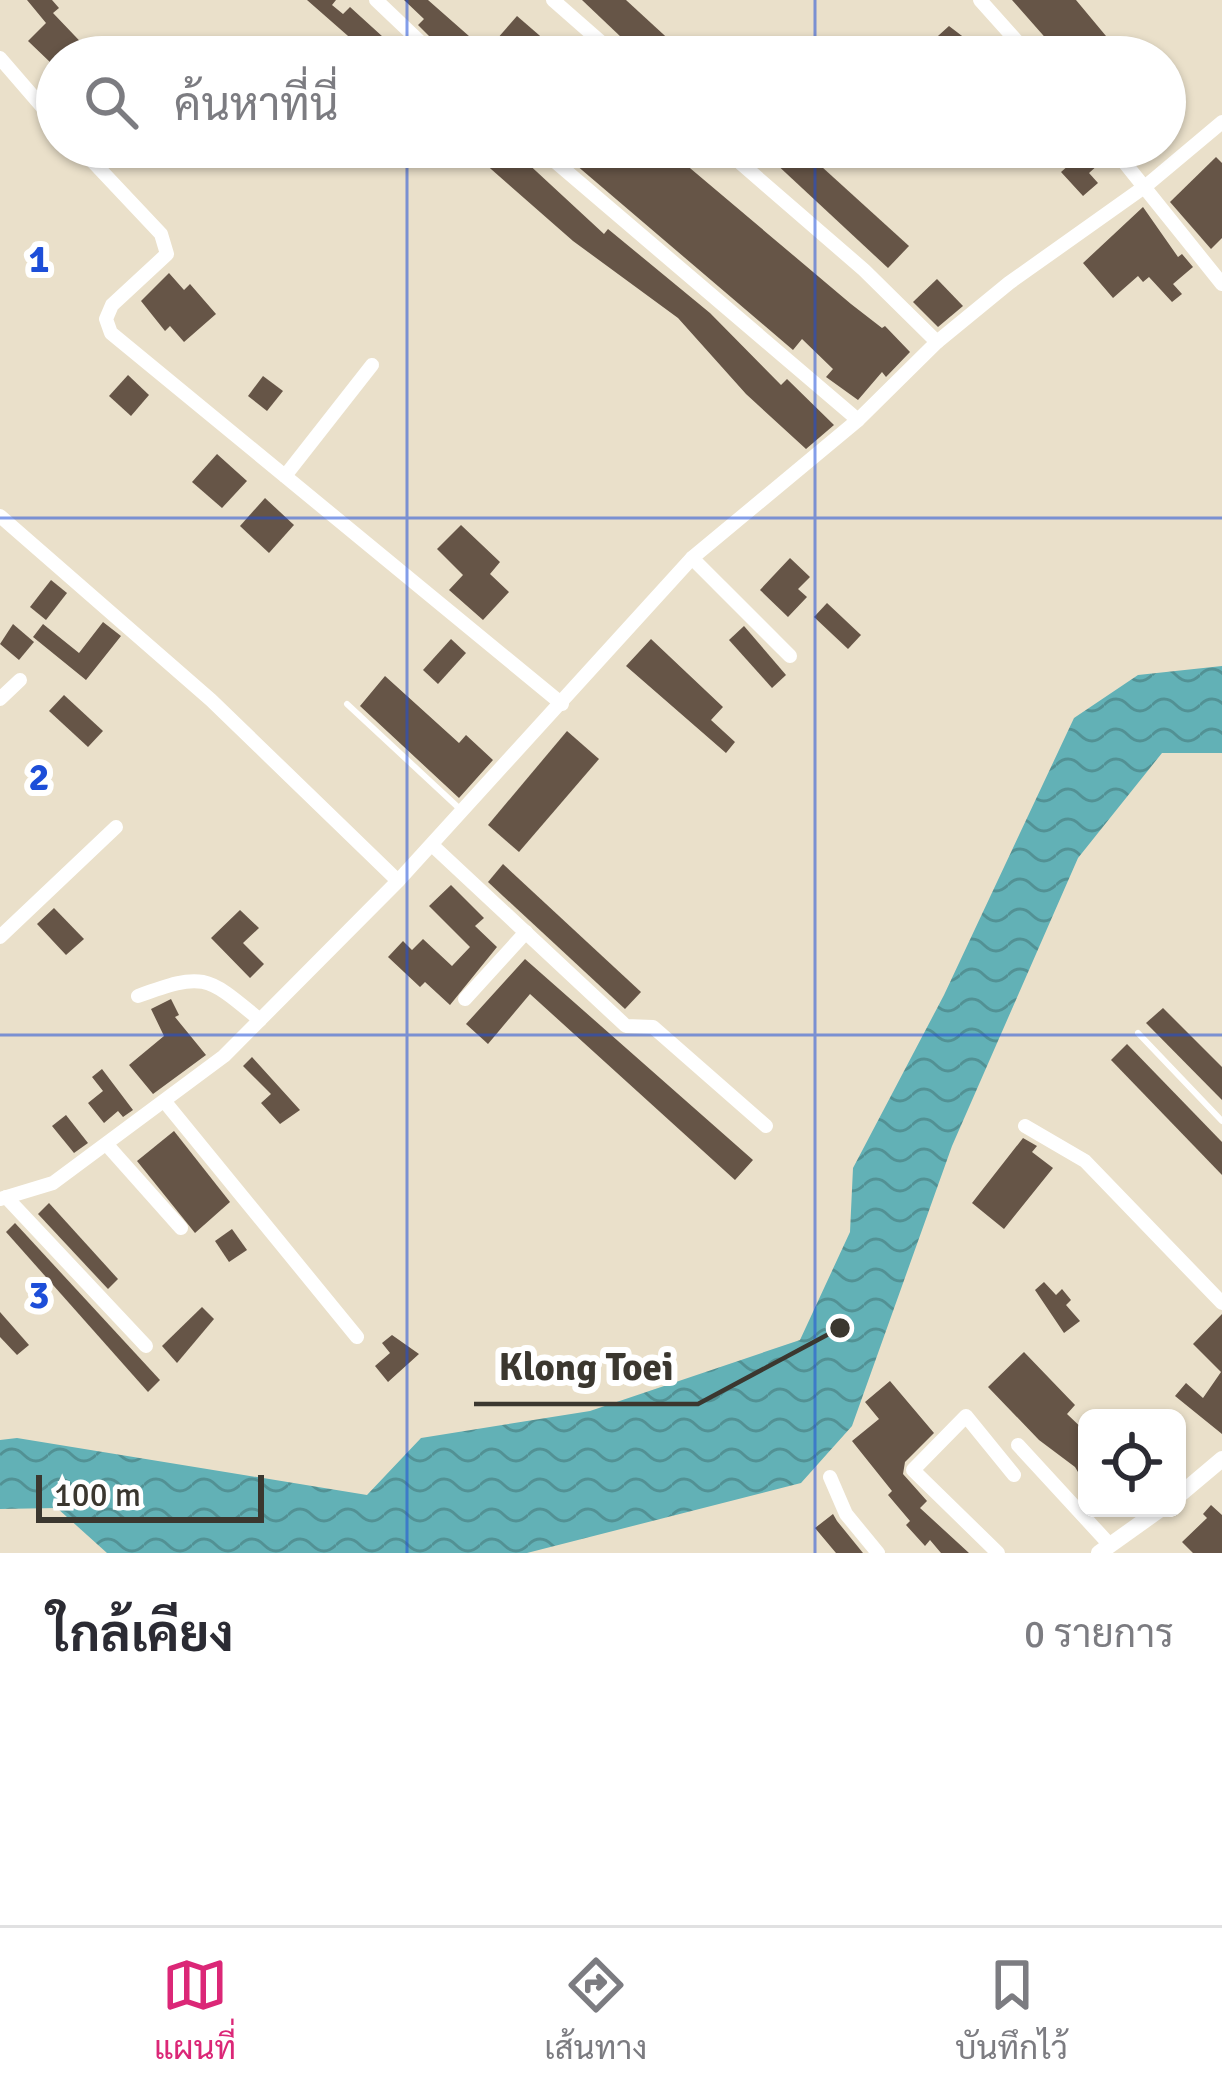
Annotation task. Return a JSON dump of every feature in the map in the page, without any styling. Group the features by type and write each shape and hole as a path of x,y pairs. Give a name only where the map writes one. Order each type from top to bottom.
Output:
{"street":[{"path":"376,0 414,36"},
{"path":"553,0 594,36"},
{"path":"980,0 1012,36"},
{"path":"0,58 36,100"},
{"path":"1186,152 1222,122"},
{"path":"99,168 161,234 166,254 112,305 106,319 111,333 562,704"},
{"path":"563,168 858,420"},
{"path":"746,168 864,270 937,342"},
{"path":"1132,168 1222,284"},
{"path":"146,1346 3,1198 53,1184 108,1146 260,1020 432,845 692,558 858,420 937,342 1166,168"},
{"path":"285,476 372,365"},
{"path":"0,516 211,700 398,881"},
{"path":"692,558 790,656"},
{"path":"0,699 20,680"},
{"path":"0,937 116,826"},
{"path":"432,845 626,1026 653,1027 766,1126"},
{"path":"465,999 526,932"},
{"path":"138,996 192,978 209,982 260,1020"},
{"path":"165,1102 357,1336"},
{"path":"1025,1126 1085,1161 1222,1303"},
{"path":"108,1146 181,1228"},
{"path":"998,1553 913,1469 966,1416 1014,1475"},
{"path":"1018,1445 1104,1549 1149,1517"},
{"path":"1186,1490 1222,1460"},
{"path":"830,1477 846,1514 878,1553"}],"lane":[{"path":"347,704 460,810"},
{"path":"1138,1033 1222,1121"}],"water":[{"path":"1222,666 1222,753 1162,753 1078,858 952,1146 852,1426 801,1483 527,1553 107,1553 57,1508 0,1509 0,1440 17,1438 367,1495 421,1438 590,1411 800,1340 850,1232 853,1168 944,995 1074,718 1138,675"}],"building":[{"path":"27,0 52,0 59,8 53,13 75,36 36,36 36,49 28,41 46,23"},
{"path":"307,0 336,0 332,5 343,14 350,7 382,36 348,36"},
{"path":"404,0 428,0 469,36 429,36 418,25 424,19"},
{"path":"582,0 626,0 665,36 620,36"},
{"path":"1012,0 1076,0 1106,36 1044,36"},
{"path":"517,16 539,36 500,36"},
{"path":"949,26 962,36 938,36"},
{"path":"1216,157 1222,163 1222,238 1211,249 1170,202"},
{"path":"490,168 533,168 604,234 608,229 710,313 781,385 787,379 834,425 806,449 746,394 678,318 573,241"},
{"path":"580,168 690,168 851,304 885,326 910,352 886,377 882,372 858,400 826,377 833,369 802,339 793,350"},
{"path":"781,168 823,168 909,246 888,268"},
{"path":"1095,168 1089,173 1098,183 1083,196 1061,172"},
{"path":"1143,207 1178,257 1182,254 1193,267 1173,284 1182,294 1172,302 1149,277 1143,282 1138,276 1113,298 1083,263"},
{"path":"169,273 184,290 190,284 216,314 184,342 170,326 165,331 141,301"},
{"path":"937,279 963,306 938,327 913,302"},
{"path":"128,375 149,395 131,416 109,396"},
{"path":"263,376 283,391 267,411 248,396"},
{"path":"217,454 247,481 222,508 192,482"},
{"path":"265,498 294,525 269,553 240,526"},
{"path":"461,525 500,562 490,574 509,592 483,620 449,590 463,575 437,549"},
{"path":"790,558 810,577 798,589 807,597 788,617 760,590"},
{"path":"51,580 67,593 46,620 30,607"},
{"path":"827,603 861,635 848,649 814,617"},
{"path":"103,622 121,636 86,680 33,637 43,624 79,653"},
{"path":"13,624 34,642 19,660 0,644"},
{"path":"744,626 786,675 772,688 729,640"},
{"path":"451,639 466,653 438,684 423,670"},
{"path":"651,639 723,707 711,720 735,742 726,753 626,666"},
{"path":"385,676 459,743 466,735 493,760 459,798 360,706"},
{"path":"64,695 103,731 88,747 49,711"},
{"path":"567,731 599,759 519,852 488,825"},
{"path":"503,864 641,992 625,1009 488,882"},
{"path":"451,885 484,918 475,926 497,947 450,1005 425,982 420,987 388,957 403,941 412,950 423,939 452,966 470,947 429,906"},
{"path":"54,908 84,939 66,955 37,924"},
{"path":"240,910 259,928 243,943 264,964 250,978 211,938"},
{"path":"525,959 753,1160 735,1180 530,994 488,1044 466,1024"},
{"path":"171,999 179,1015 175,1017 206,1055 153,1094 129,1065 164,1036 151,1009"},
{"path":"1163,1008 1222,1067 1222,1100 1146,1023"},
{"path":"1127,1044 1222,1142 1222,1175 1111,1060"},
{"path":"252,1057 300,1110 280,1124 261,1103 271,1094 243,1066"},
{"path":"102,1069 133,1110 123,1117 118,1111 104,1123 88,1103 103,1091 92,1077"},
{"path":"66,1115 88,1143 74,1153 52,1126"},
{"path":"174,1131 230,1202 195,1233 137,1161"},
{"path":"1023,1138 1037,1146 1032,1152 1053,1168 1004,1229 972,1203"},
{"path":"49,1203 118,1279 108,1289 38,1214"},
{"path":"15,1223 160,1380 148,1392 6,1232"},
{"path":"232,1229 247,1250 229,1262 215,1241"},
{"path":"1044,1282 1056,1295 1062,1289 1071,1300 1066,1305 1080,1321 1064,1333 1035,1290"},
{"path":"202,1307 214,1319 177,1363 162,1346"},
{"path":"0,1312 29,1345 17,1355 0,1337"},
{"path":"1222,1314 1222,1434 1175,1396 1186,1383 1203,1398 1221,1372 1193,1344"},
{"path":"392,1335 419,1354 388,1382 375,1366 390,1353 382,1343"},
{"path":"1024,1352 1075,1405 1067,1414 1078,1424 1078,1472 1039,1440 988,1387"},
{"path":"890,1381 934,1433 905,1462 903,1474 927,1501 920,1508 969,1553 941,1553 930,1540 925,1546 888,1495 892,1491 852,1441 879,1419 865,1402"},
{"path":"1211,1505 1222,1515 1222,1553 1193,1553 1182,1542 1207,1518 1203,1514"},
{"path":"833,1514 863,1553 836,1553 815,1528"}],"place":[{"name":"Klong Toei","path":"840,1328"}]}
